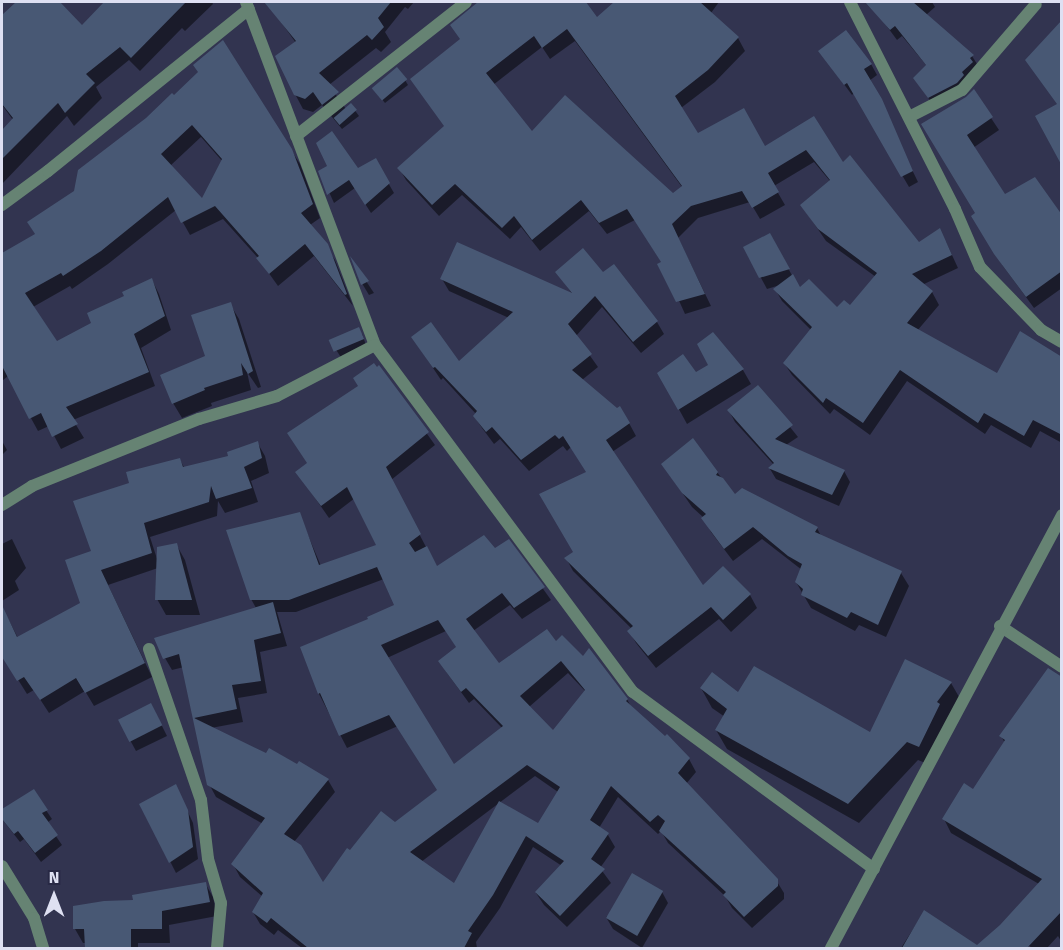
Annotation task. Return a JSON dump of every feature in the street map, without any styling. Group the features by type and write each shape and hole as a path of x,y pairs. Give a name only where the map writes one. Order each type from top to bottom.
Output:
{"street":[{"path":"296,136 466,2"},
{"path":"850,2 909,117 980,267 1041,330 1062,342"},
{"path":"909,117 962,90 1036,4"},
{"path":"2,205 48,171 247,5 375,345 633,692 874,869"},
{"path":"2,505 32,486 188,423 277,396 375,345"},
{"path":"831,948 1000,626 1062,515"},
{"path":"1000,626 1062,667"},
{"path":"149,649 201,801 208,859 221,903 217,948"},
{"path":"2,866 34,918 43,948"}],"building":[{"path":"16,2 60,2 82,25 104,2 186,2 131,58 120,47 86,74 95,83 65,113 58,103 2,159 2,130 13,118 2,104 2,15"},
{"path":"264,2 391,2 378,18 384,27 372,40 367,35 319,73 339,92 322,105 313,92 305,99 294,95 275,56 296,41"},
{"path":"478,2 586,2 597,17 614,2 700,2 739,37 708,70 675,96 698,133 744,108 765,146 814,116 843,162 850,155 919,242 940,228 952,255 912,274 933,291 907,323 997,373 1020,331 1062,357 1062,435 1033,420 1024,436 984,413 978,423 900,370 863,423 826,398 823,403 783,363 812,327 773,289 793,274 800,287 809,279 837,307 844,300 850,305 877,273 818,229 800,205 830,180 806,150 768,173 779,192 752,208 742,191 691,206 672,224 705,294 676,302 657,264 661,262 627,209 599,223 581,200 532,240 514,216 502,228 455,184 432,205 397,168 444,126 410,79 460,39 450,25","holes":["567,29 682,186 673,193 565,95 532,131 486,73 534,36 542,48"]},
{"path":"865,2 913,2 974,55 970,58 973,62 962,72 964,75 957,83 928,98 913,78 926,65 895,26 890,30"},
{"path":"1062,20 1062,166 1035,116 1057,104 1025,60"},
{"path":"846,30 872,64 864,69 882,99 913,171 901,177 847,83 844,85 818,51"},
{"path":"223,40 292,149 313,204 301,213 328,244 347,294 345,295 305,244 269,274 256,258 259,256 215,206 181,223 168,197 101,251 63,276 61,273 25,293 57,341 91,323 87,313 124,296 122,292 152,278 165,316 134,334 149,372 66,407 78,424 52,437 41,413 29,419 2,366 2,253 35,234 27,222 74,191 78,170 146,118 172,93 174,95 198,72 193,65","holes":["192,125 222,159 202,198 161,154"]},
{"path":"397,67 407,79 382,100 372,88"},
{"path":"974,89 993,117 967,135 1005,194 1035,177 1062,215 1062,271 1026,297 994,254 971,216 975,213 921,124 966,97"},
{"path":"351,103 357,110 340,125 334,118"},
{"path":"332,131 358,168 376,158 390,183 365,205 349,180 327,195 318,171 327,166 316,143"},
{"path":"770,233 790,269 759,278 743,247"},
{"path":"457,242 572,293 555,272 583,248 603,272 614,264 658,321 633,342 595,296 568,324 592,354 572,370 617,408 620,406 630,423 606,440 703,585 723,566 751,594 723,620 711,607 648,656 627,631 633,626 564,558 573,552 539,494 586,472 563,436 559,439 555,435 521,460 492,427 486,432 473,416 477,411 435,367 433,368 411,337 431,322 459,361 513,312 440,279"},
{"path":"350,256 369,281 361,285"},
{"path":"231,302 253,371 248,374 241,363 243,375 204,388 205,390 172,404 160,375 205,356 191,315"},
{"path":"359,327 364,339 334,352 329,340"},
{"path":"713,332 744,369 678,410 657,373 683,354 696,372 708,365 697,344"},
{"path":"374,363 377,367 379,365 429,432 386,467 421,534 409,543 415,552 427,546 437,566 484,535 495,548 509,539 545,587 514,608 502,593 466,619 499,663 547,629 556,641 562,635 583,656 589,648 628,699 626,701 665,736 667,734 690,758 678,773 778,879 778,886 744,917 723,895 726,892 659,831 665,821 658,815 650,822 611,786 590,820 609,833 591,859 605,869 560,916 535,892 564,861 526,836 493,895 468,931 472,933 464,948 308,948 271,918 267,923 252,912 263,893 231,864 265,818 207,785 179,654 163,659 154,638 273,602 281,633 254,640 261,681 232,685 237,709 194,718 266,753 269,748 297,764 299,761 329,779 284,834 301,845 323,882 347,848 350,850 381,811 395,822 437,790 389,715 339,736 320,693 318,694 300,647 368,619 367,617 394,605 377,567 289,600 250,600 226,530 300,512 319,565 376,545 347,487 321,506 295,472 307,463 287,433 358,386 353,378","holes":["438,620 456,647 438,661 461,692 466,688 503,726 454,764 381,645","561,661 585,690 553,730 520,696","527,765 560,787 538,823 499,801 454,883 410,852"]},
{"path":"758,385 793,425 775,439 845,470 832,495 768,468 774,463 727,410"},
{"path":"693,438 718,472 716,475 723,478 735,494 742,488 818,527 815,532 902,571 878,625 851,612 847,618 801,595 803,589 795,582 802,564 788,556 753,527 724,549 701,518 706,514 682,493 661,464"},
{"path":"258,441 262,458 244,467 252,488 216,499 211,486 209,502 144,523 152,553 101,570 145,663 85,693 76,678 40,700 24,677 17,681 2,657 2,605 17,637 80,603 65,560 91,551 73,501 129,483 126,472 180,458 183,467 228,456 227,452"},
{"path":"177,543 192,600 155,600 157,547"},
{"path":"905,659 952,682 937,702 940,704 919,747 907,742 848,804 715,730 727,709 700,688 712,672 738,692 754,666 870,732"},
{"path":"1048,668 1062,677 1062,911 1027,948 902,948 924,910 977,945 1000,925 1042,879 942,819 964,783 973,789 1005,740 999,736"},
{"path":"151,703 162,725 129,742 118,720"},
{"path":"176,784 188,810 193,847 169,863 139,804"},
{"path":"34,789 48,810 42,813 58,835 35,853 18,831 14,834 2,819 2,809"},
{"path":"632,873 663,891 637,936 606,918"},
{"path":"206,882 210,902 162,911 162,929 131,929 131,948 85,948 84,929 73,929 73,906 104,901 133,900 132,895"}]}
